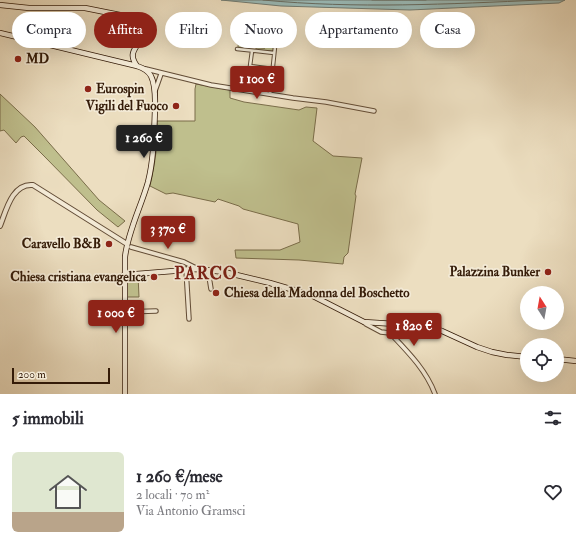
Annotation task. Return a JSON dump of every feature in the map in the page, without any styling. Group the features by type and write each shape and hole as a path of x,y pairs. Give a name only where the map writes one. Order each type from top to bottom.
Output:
{"main road":[{"path":"0,5 29,8 85,8 145,20 142,36 132,55 137,66"},
{"path":"0,33 12,36"},
{"path":"61,48 146,69 151,75 155,92 154,147 152,164 148,182 128,246 124,275 125,394"},
{"path":"124,275 198,269 240,276 305,293 347,315 364,322 414,324 442,331 492,352 520,356"},
{"path":"564,359 576,360"}],"street":[{"path":"270,94 275,48"},
{"path":"237,49 274,53"},
{"path":"252,50 250,66 272,69"},
{"path":"146,69 211,86 326,102 374,112"},
{"path":"155,92 161,74"},
{"path":"0,226 13,196 17,191 22,186 33,185 128,246 184,262 198,269"},
{"path":"186,269 189,319"},
{"path":"208,270 211,290"},
{"path":"124,312 156,311"},
{"path":"364,322 381,332 390,333 415,360 427,376 435,394"},
{"path":"390,333 396,324"}],"green space":[{"path":"256,48 274,48 274,51 256,50"},
{"path":"196,84 230,90 230,98 244,102 299,110 306,107 317,108 313,141 333,156 362,158 355,194 356,196 348,253 344,257 343,264 299,260 236,258 235,250 280,250 300,242 298,224 243,209 239,206 218,199 215,202 173,193 166,194 150,186 156,154 157,121 195,121"},
{"path":"0,94 35,127 99,200 125,221 118,227 97,210 24,136 21,137 16,143 4,130 0,131"},
{"path":"138,275 139,297 127,297 127,282 130,278"}],"water":[{"path":"221,0 565,0 559,3 410,10 281,6"}],"place":[{"name":"MD","path":"18,59"},
{"name":"Eurospin","path":"88,89"},
{"name":"Vigili del Fuoco","path":"176,106"},
{"name":"Caravello B&B","path":"109,244"},
{"name":"Palazzina Bunker","path":"548,272"},
{"name":"Chiesa cristiana evangelica","path":"154,277"},
{"name":"Chiesa della Madonna del Boschetto","path":"216,293"}],"district":[{"name":"PARCO","path":"206,273"}]}
